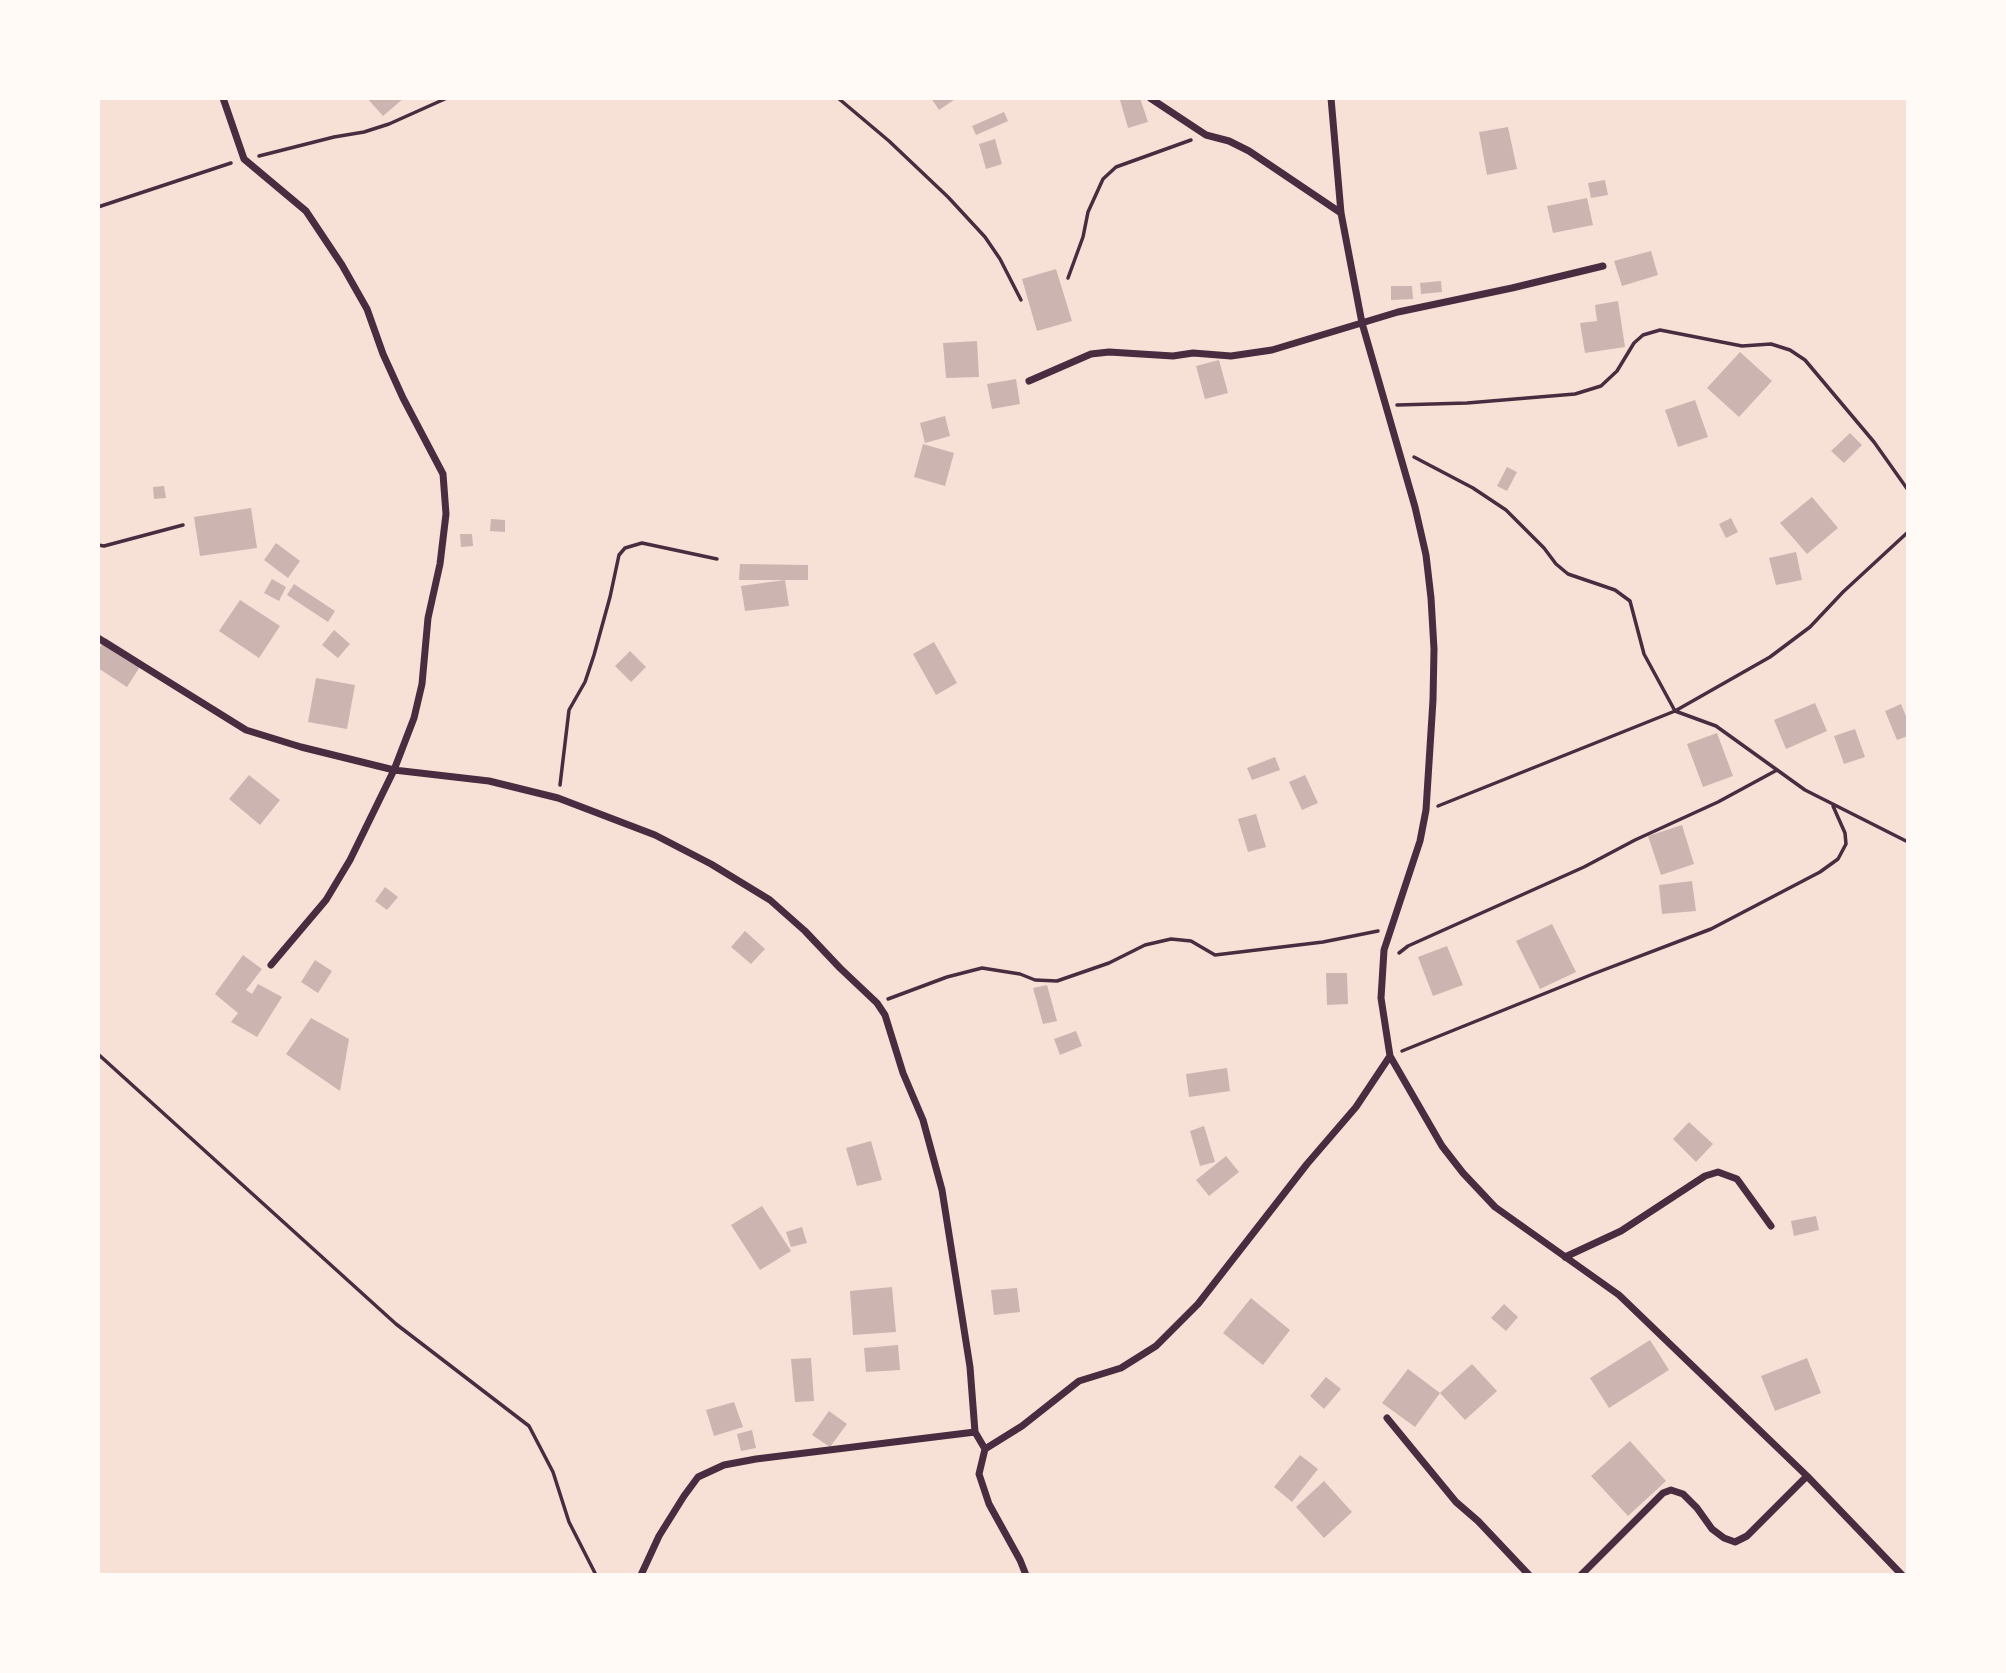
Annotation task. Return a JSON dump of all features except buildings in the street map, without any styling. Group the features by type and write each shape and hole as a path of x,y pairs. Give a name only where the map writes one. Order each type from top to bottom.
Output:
{"street":[{"path":"223,98 244,159 306,211 367,309 403,398 443,474 446,514 440,564 428,618 422,684 414,718 394,770 350,860 326,900 271,965"},
{"path":"1150,98 1206,135 1229,141 1249,151 1341,213"},
{"path":"1331,98 1341,213 1362,323 1426,555 1432,598 1434,649 1426,810 1420,841 1384,950 1381,998 1390,1056 1442,1146 1495,1207 1619,1295 1807,1476 1902,1575"},
{"path":"1029,382 1091,354 1109,352 1173,356 1193,353 1231,356 1272,350 1398,312 1603,266"},
{"path":"98,638 246,730 394,770 489,781 558,798 655,835 711,864 769,900 805,930 839,968 877,1003 885,1015 903,1073 923,1120 942,1190 970,1367 975,1432 985,1448 979,1474 989,1504 1026,1575"},
{"path":"985,1448 1022,1426 1079,1381 1121,1368 1156,1346 1198,1304 1307,1164 1356,1107 1390,1056"},
{"path":"1565,1257 1620,1231 1705,1176 1718,1172 1737,1179 1771,1226"},
{"path":"1387,1418 1456,1502 1529,1575"},
{"path":"641,1575 659,1535 684,1496 698,1478 724,1465 975,1432"},
{"path":"1581,1575 1663,1493 1671,1490 1683,1494 1712,1529 1735,1542 1747,1536 1807,1476"}],"path":[{"path":"98,207 244,159 364,132 447,98"},
{"path":"838,98 889,141 976,227 1000,259 1021,300"},
{"path":"1068,278 1083,237 1088,212 1103,179 1116,167 1150,152 1206,135"},
{"path":"1385,405 1468,403 1575,394 1601,386 1618,370 1634,343 1643,335 1660,330 1742,346 1771,344 1790,349 1805,360 1874,442 1908,490"},
{"path":"1398,450 1461,481 1506,510 1568,574 1615,590 1630,601 1644,654 1675,711 1716,726 1805,790 1908,842"},
{"path":"98,545 104,546 183,525"},
{"path":"1426,810 1675,711 1770,657 1810,627 1843,592 1908,532"},
{"path":"558,798 569,710 585,682 594,655 619,555 625,548 642,543 717,559"},
{"path":"1383,964 1408,946 1584,867 1777,770"},
{"path":"1390,1056 1711,929 1820,872 1838,859 1846,844 1845,833 1832,804"},
{"path":"877,1003 947,977 982,968 1020,974 1035,980 1057,981 1109,963 1145,945 1171,939 1191,941 1215,955 1323,942 1390,928"},
{"path":"98,1054 396,1324 529,1426 553,1472 569,1522 596,1575"}]}
